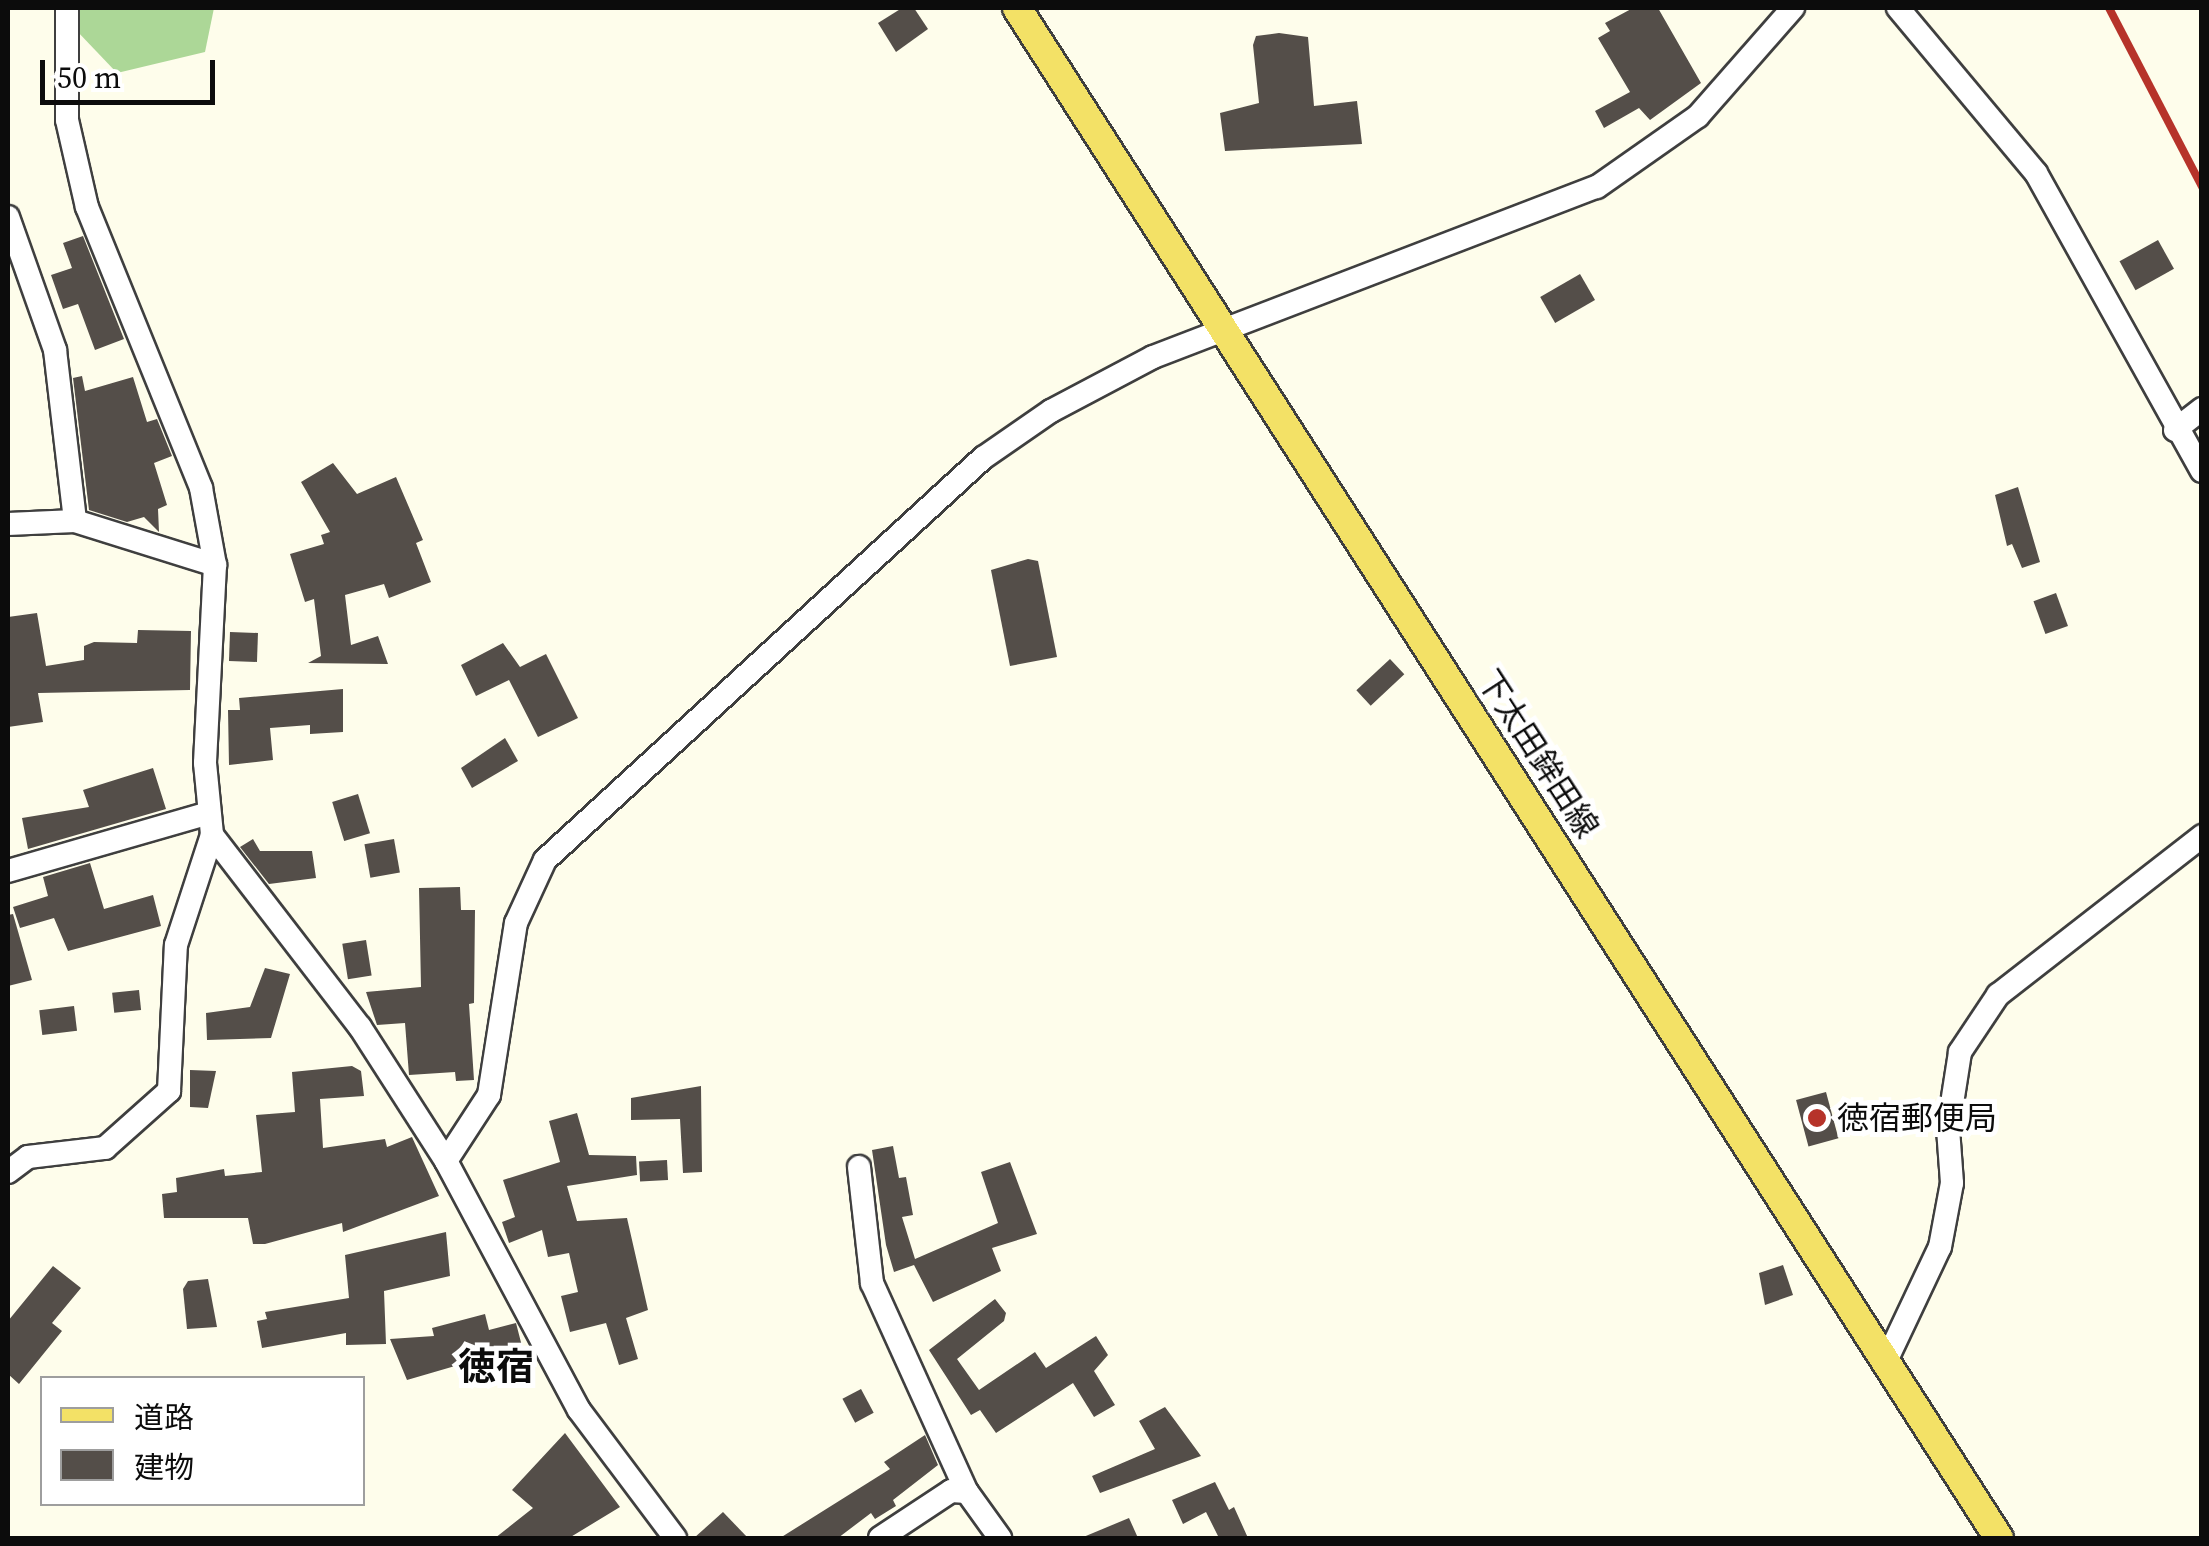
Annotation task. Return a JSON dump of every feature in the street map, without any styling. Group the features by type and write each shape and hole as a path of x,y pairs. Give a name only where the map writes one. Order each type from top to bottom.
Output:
{"main road":[{"name":"下太田鉾田線","path":"1017,8 1999,1538"}],"street":[{"path":"8,1172 28,1157 105,1148 168,1091 176,945 209,824 215,565 201,488 87,206 67,120 68,8"},
{"path":"446,1161 489,1095 516,923 556,848 982,458 1098,384 1226,331 1547,210 1636,166 1698,116 1793,8"},
{"path":"1898,8 2036,173 2087,257 2175,430 2202,471"},
{"path":"8,217 54,350 74,521"},
{"path":"2175,430 2202,408"},
{"path":"8,524 74,521 215,565"},
{"path":"209,824 360,1027 446,1161 579,1410 675,1538"},
{"path":"8,871 209,824"},
{"path":"1886,1362 1940,1247 1952,1183 1948,1128 1960,1052 1998,995 2202,836"},
{"path":"859,1167 872,1283 967,1492 1000,1538"},
{"path":"880,1538 952,1490 967,1492"}],"green space":[{"path":"55,8 214,8 205,52 117,73"}],"building":[{"path":"902,8 914,8 928,29 896,52 878,23"},
{"path":"1633,8 1658,8 1701,83 1650,120 1639,108 1604,128 1595,111 1630,92 1598,38 1610,31 1605,23"},
{"path":"1279,33 1308,37 1314,106 1357,101 1362,144 1225,151 1220,113 1259,103 1253,45 1256,36"},
{"path":"83,236 124,339 95,350 78,304 63,309 51,275 72,268 63,243"},
{"path":"2158,240 2174,269 2136,290 2120,261"},
{"path":"1580,274 1595,300 1555,323 1540,297"},
{"path":"82,376 85,391 133,377 147,422 157,419 172,456 154,463 167,505 158,509 159,532 144,517 127,522 89,510 73,378"},
{"path":"333,463 357,494 396,477 423,540 416,543 431,582 389,598 384,584 345,595 351,645 378,636 388,664 308,663 321,656 314,599 305,602 290,554 324,544 321,535 330,532 301,482"},
{"path":"2018,487 2040,562 2022,568 2012,544 2007,546 1995,495"},
{"path":"1028,559 1038,561 1057,657 1010,666 991,570"},
{"path":"2056,593 2068,626 2045,634 2033,601"},
{"path":"37,613 46,666 84,660 84,646 94,642 137,643 138,630 191,631 190,690 38,693 43,722 8,727 8,617"},
{"path":"230,632 258,633 257,662 229,661"},
{"path":"503,643 520,667 546,654 578,718 538,737 509,680 476,696 461,665"},
{"path":"1390,659 1404,674 1371,706 1356,690"},
{"path":"343,689 343,732 310,734 310,725 270,728 273,760 229,765 228,710 240,710 239,698"},
{"path":"505,738 518,761 472,788 461,768"},
{"path":"153,768 166,809 28,849 22,818 89,807 83,790"},
{"path":"358,794 370,833 344,841 332,802"},
{"path":"253,839 260,851 312,851 316,878 269,884 240,847"},
{"path":"394,839 400,872 370,878 364,844"},
{"path":"90,863 104,909 153,895 161,926 68,951 54,918 20,928 13,907 48,896 43,877"},
{"path":"460,887 461,910 475,910 474,1003 469,1004 474,1080 456,1081 455,1072 409,1075 405,1023 377,1025 366,992 421,987 419,888"},
{"path":"13,914 32,980 8,986 8,915"},
{"path":"366,940 372,976 348,979 342,944"},
{"path":"265,968 290,974 271,1038 207,1040 206,1013 250,1007"},
{"path":"139,990 141,1010 114,1013 112,993"},
{"path":"74,1006 77,1031 42,1035 39,1010"},
{"path":"352,1066 361,1071 364,1096 320,1099 323,1148 385,1139 387,1147 412,1137 439,1196 343,1232 342,1223 265,1244 253,1244 248,1218 164,1218 162,1194 177,1192 176,1178 224,1169 225,1176 262,1172 256,1115 295,1112 292,1072"},
{"path":"190,1070 216,1071 208,1108 190,1107"},
{"path":"701,1086 702,1172 683,1173 680,1119 631,1120 631,1098"},
{"path":"1826,1092 1838,1138 1808,1146 1796,1100"},
{"path":"577,1113 589,1155 636,1156 637,1175 567,1186 577,1221 627,1218 648,1310 626,1318 638,1359 619,1365 606,1323 570,1332 561,1296 578,1292 569,1253 548,1257 542,1230 509,1243 502,1222 515,1217 503,1180 560,1162 549,1121"},
{"path":"893,1146 899,1178 906,1177 913,1215 902,1217 915,1259 998,1223 981,1172 1010,1162 1037,1234 992,1248 1001,1271 933,1302 914,1265 894,1272 886,1245 872,1150"},
{"path":"667,1160 668,1180 640,1181 639,1161"},
{"path":"446,1232 450,1276 384,1291 386,1344 346,1345 346,1333 262,1348 257,1321 267,1319 265,1312 349,1298 345,1255"},
{"path":"1783,1265 1793,1295 1765,1305 1759,1273"},
{"path":"53,1266 81,1288 52,1323 62,1331 19,1384 8,1374 8,1321"},
{"path":"208,1279 217,1327 187,1329 183,1289 188,1281"},
{"path":"995,1299 1006,1313 1004,1321 957,1359 979,1390 1035,1352 1046,1368 1096,1336 1108,1355 1094,1371 1115,1405 1094,1417 1073,1383 996,1433 980,1410 971,1415 929,1350"},
{"path":"485,1314 489,1330 516,1323 524,1354 517,1362 482,1371 479,1359 407,1380 390,1339 434,1336 432,1328"},
{"path":"861,1389 874,1413 855,1423 842,1399"},
{"path":"1165,1407 1201,1456 1100,1493 1092,1476 1155,1449 1139,1421"},
{"path":"565,1433 620,1507 569,1538 495,1538 533,1508 512,1490"},
{"path":"925,1435 938,1465 893,1500 896,1506 875,1519 871,1513 838,1538 780,1538 890,1469 884,1462"},
{"path":"1215,1482 1229,1510 1234,1507 1248,1538 1219,1538 1206,1512 1183,1524 1172,1500"},
{"path":"723,1512 748,1538 694,1538"},
{"path":"1129,1518 1138,1538 1081,1538"}],"railway":[{"path":"2109,8 2202,187"}],"place":[{"name":"徳宿郵便局","path":"1817,1118"}],"district":[{"name":"徳宿","path":"496,1368"}]}
